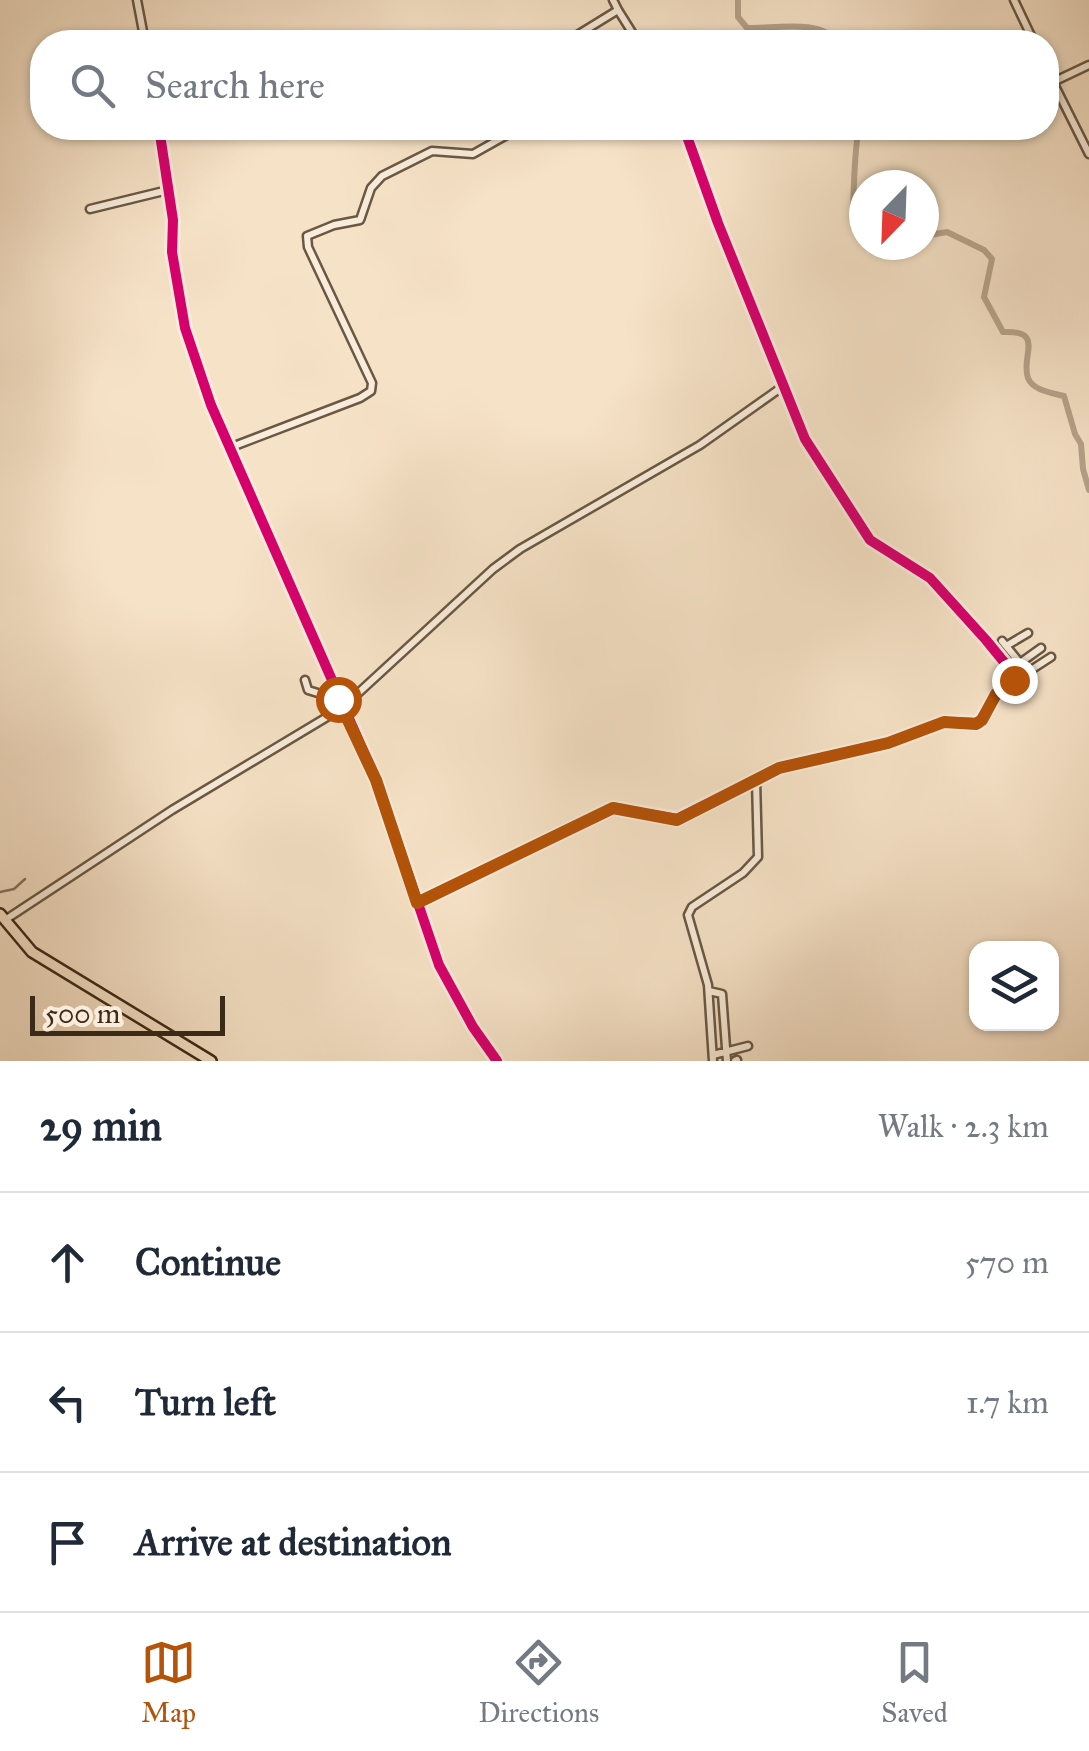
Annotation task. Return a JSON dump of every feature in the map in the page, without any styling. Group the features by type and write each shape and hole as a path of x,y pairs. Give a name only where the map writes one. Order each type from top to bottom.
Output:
{"main road":[{"path":"2,917 32,952 211,1061"}],"street":[{"path":"137,0 143,30"},
{"path":"613,0 630,30"},
{"path":"1014,0 1028,30"},
{"path":"586,30 618,10"},
{"path":"1059,79 1089,65"},
{"path":"1059,94 1089,154"},
{"path":"161,140 172,252 185,328 228,448 376,780 448,983 497,1061"},
{"path":"228,448 360,398 372,388 308,247 309,234 360,220 377,180 421,156 437,150 473,154 497,140"},
{"path":"689,140 805,439 867,536 930,578 986,640 1014,680"},
{"path":"90,210 168,190"},
{"path":"2,917 342,708 493,569 520,549 700,445 782,386"},
{"path":"1028,633 1004,643 1019,662 1041,648"},
{"path":"1030,656 1037,666"},
{"path":"417,903 613,808 677,820 782,767 888,743 944,722 976,724 996,694 1051,657"},
{"path":"304,680 308,690 322,694 332,714"},
{"path":"748,1046 726,1057 713,1058 709,991 688,914 756,860 756,780"},
{"path":"709,991 722,994 726,1057"}],"waterway":[{"path":"738,0 738,17 747,28 796,26 820,30"},
{"path":"855,170 857,140"},
{"path":"939,233 947,232 984,250 992,259 984,297 1003,332 1016,332 1028,340 1026,370 1034,386 1064,396 1081,444 1089,490"},
{"path":"0,892 14,889 25,879"}],"cycle path":[{"path":"161,140 173,220 172,252 185,328 211,405 376,780 439,965 497,1061"},
{"path":"417,903 613,808 677,819 782,767 888,743 944,722 979,723 997,694 1014,681 1013,673 930,578 870,540 805,439 688,140"}],"route":[{"path":"338,699 376,780 417,903 613,808 677,820 779,768 888,743 944,722 976,724 996,694 1014,680"}]}
